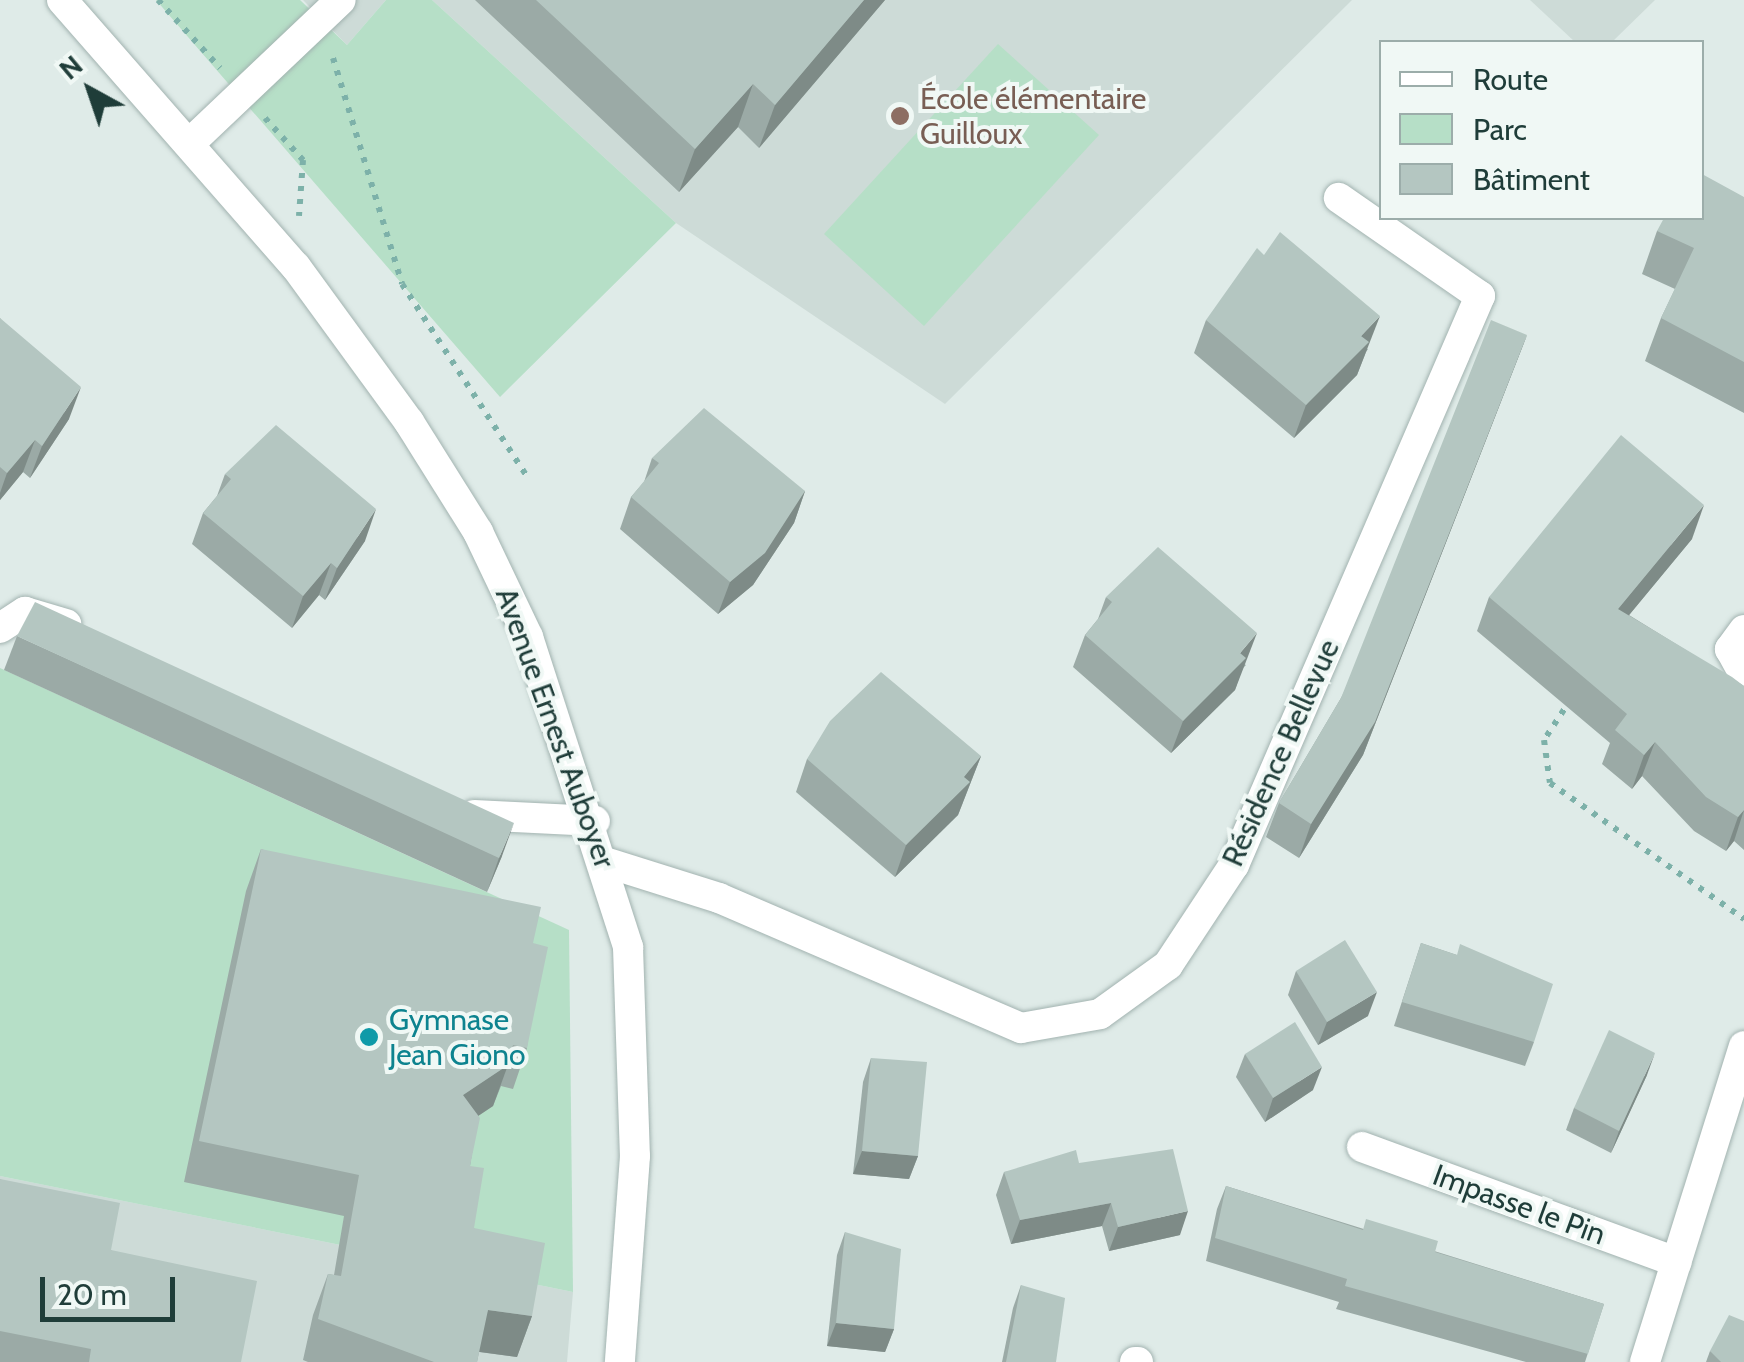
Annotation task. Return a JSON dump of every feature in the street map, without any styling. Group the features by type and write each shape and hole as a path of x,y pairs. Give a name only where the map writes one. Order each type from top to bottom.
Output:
{"street":[{"name":"Avenue Ernest Auboyer","path":"62,0 296,267 478,532 595,822 628,947 635,1156 620,1362"},
{"path":"189,144 331,10"},
{"name":"Résidence Bellevue","path":"608,863 718,898 1020,1028 1100,1014 1168,964 1234,865 1480,296 1340,198"},
{"path":"0,628 25,612 104,638"},
{"path":"1744,630 1730,649 1744,674"},
{"path":"438,798 490,823 595,822"},
{"path":"1645,1362 1744,1046"},
{"name":"Impasse le Pin","path":"1362,1148 1676,1262"}],"path":[{"path":"331,10 402,284 528,478"},
{"path":"1586,682 1544,740 1550,782 1744,919"}],"shaded area":[{"path":"303,0 386,0 347,45"},
{"name":"École élémentaire Guilloux","path":"432,0 1352,0 945,404 676,223"},
{"path":"1530,0 1655,0 1614,40 1573,40"},
{"path":"0,1176 573,1292 567,1362 0,1362"}],"green space":[{"path":"156,0 300,0 347,45 386,0 432,0 676,223 500,397"},
{"path":"998,44 1099,135 924,326 824,234"},
{"path":"0,668 569,930 573,1292 0,1176"}],"building":[{"path":"536,0 864,0 775,105 753,84 695,149"},
{"path":"1704,175 1744,197 1744,362 1661,318 1694,248 1657,231 1663,220 1704,220"},
{"path":"1280,232 1380,316 1361,336 1369,342 1306,405 1206,320 1257,248 1264,255"},
{"path":"0,318 81,387 42,446 35,440 7,473 0,467"},
{"path":"1491,320 1527,335 1375,722 1311,824 1279,803 1341,698"},
{"path":"704,408 805,491 765,553 730,582 631,497 659,463 652,458"},
{"path":"276,425 376,509 337,568 331,563 303,596 203,513 231,479 225,474"},
{"path":"1621,435 1704,505 1618,609 1744,686 1744,810 1738,817 1706,797 1655,742 1644,755 1615,730 1627,714 1489,597"},
{"path":"1158,547 1257,633 1240,653 1246,658 1183,721 1085,635 1112,602 1106,597"},
{"path":"35,602 514,823 499,858 17,636"},
{"path":"881,672 981,756 964,777 970,782 906,845 807,759 830,721"},
{"name":"Gymnase Jean Giono","path":"261,849 541,907 533,943 548,947 527,1048 513,1045 508,1065 463,1095 480,1118 470,1166 484,1168 474,1228 545,1243 532,1316 488,1310 477,1362 434,1362 318,1319 328,1274 341,1276 359,1175 199,1141"},
{"path":"1345,940 1377,992 1327,1022 1296,971"},
{"path":"1421,943 1457,955 1460,944 1553,984 1534,1042 1402,1002"},
{"path":"1295,1022 1322,1067 1273,1098 1245,1054"},
{"path":"1609,1030 1655,1053 1619,1131 1574,1108"},
{"path":"871,1058 927,1062 918,1156 862,1151"},
{"path":"1173,1149 1188,1211 1118,1227 1111,1203 1020,1220 1004,1172 1076,1150 1079,1163"},
{"path":"0,1179 120,1203 111,1250 257,1281 241,1362 89,1362 91,1349 0,1331"},
{"path":"1226,1186 1363,1230 1366,1219 1438,1241 1435,1252 1604,1304 1588,1354 1345,1286 1347,1279 1215,1238"},
{"path":"845,1232 901,1249 894,1329 836,1323"},
{"path":"1021,1285 1065,1298 1056,1362 1006,1362"},
{"path":"1729,1315 1744,1321 1744,1362 1721,1362 1710,1351"}],"place":[{"name":"École élémentaire Guilloux","path":"900,116"},
{"name":"Gymnase Jean Giono","path":"369,1037"}]}
